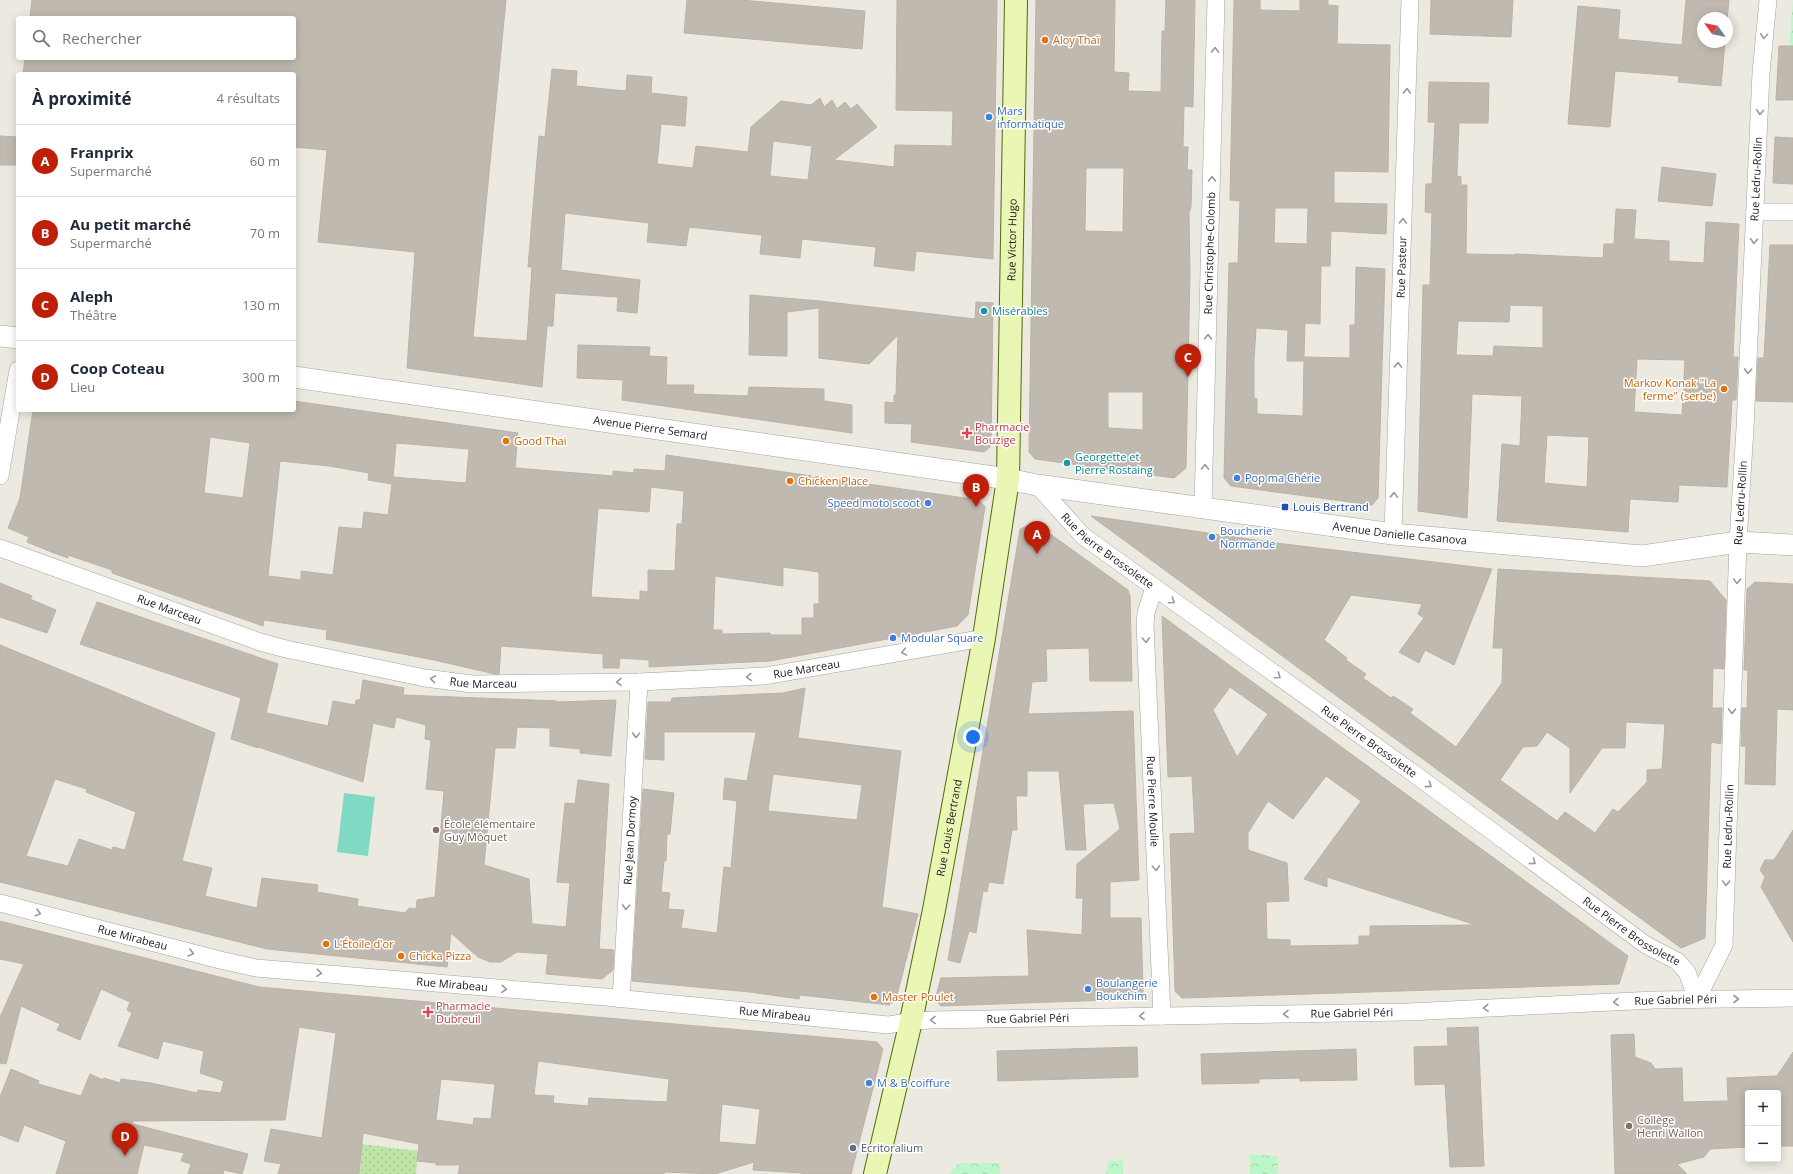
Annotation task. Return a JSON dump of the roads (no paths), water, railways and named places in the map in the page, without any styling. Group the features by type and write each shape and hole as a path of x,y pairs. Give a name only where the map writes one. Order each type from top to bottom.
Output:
{"main road":[{"name":"Rue Victor Hugo","path":"1008,479 1016,0"},
{"name":"Rue Louis Bertrand","path":"875,1174 911,1021 936,902 984,638 1008,479"}],"street":[{"name":"Rue Christophe-Colomb","path":"1204,506 1216,0"},
{"name":"Rue Pasteur","path":"1393,534 1410,0"},
{"name":"Rue Ledru-Rollin","path":"1697,999 1724,945 1738,542 1762,73 1768,0"},
{"path":"1755,212 1793,212"},
{"path":"0,336 16,338"},
{"name":"Avenue Pierre Semard","path":"296,377 1008,479"},
{"path":"0,476 16,382"},
{"name":"Avenue Danielle Casanova","path":"1008,479 1037,485 1204,506 1393,534 1642,556 1738,542 1793,546"},
{"name":"Rue Pierre Brossolette","path":"1037,485 1082,536 1413,773 1646,945 1677,961 1687,972 1697,999"},
{"name":"Rue Marceau","path":"0,548 260,642 312,656 425,678 472,684 639,682 775,675 984,638"},
{"name":"Rue Pierre Moulie","path":"1154,588 1146,613 1145,624 1162,1016"},
{"name":"Rue Jean Dormoy","path":"620,999 639,682"},
{"name":"Rue Mirabeau","path":"0,903 256,968 620,999 888,1025 911,1021"},
{"name":"Rue Gabriel Péri","path":"911,1021 1408,1012 1697,999 1793,998"}],"place":[{"name":"Aloy Thaï","path":"1045,40"},
{"name":"Mars informatique","path":"989,117"},
{"name":"Misérables","path":"984,311"},
{"name":"Aleph","path":"1188,377"},
{"name":"Markov Konak \"La ferme\" (serbe)","path":"1724,389"},
{"name":"Pharmacie Bouzige","path":"967,433"},
{"name":"Good Thai","path":"506,441"},
{"name":"Georgette et Pierre Rostaing","path":"1067,463"},
{"name":"Pop ma Chérie","path":"1237,478"},
{"name":"Chicken Place","path":"790,481"},
{"name":"Speed moto scoot","path":"928,503"},
{"name":"Au petit marché","path":"976,507"},
{"name":"Louis Bertrand","path":"1285,507"},
{"name":"Boucherie Normande","path":"1212,537"},
{"name":"Franprix","path":"1037,554"},
{"name":"Modular Square","path":"893,638"},
{"name":"École élémentaire Guy Môquet","path":"436,830"},
{"name":"L'Étoile d'or","path":"326,944"},
{"name":"Chicka Pizza","path":"401,956"},
{"name":"Boulangerie Boukchim","path":"1088,989"},
{"name":"Master Poulet","path":"874,997"},
{"name":"Pharmacie Dubreuil","path":"428,1012"},
{"name":"M & B coiffure","path":"869,1083"},
{"name":"Collège Henri Wallon","path":"1629,1126"},
{"name":"Ecritoralium","path":"853,1148"},
{"name":"Coop Coteau","path":"125,1156"}]}
